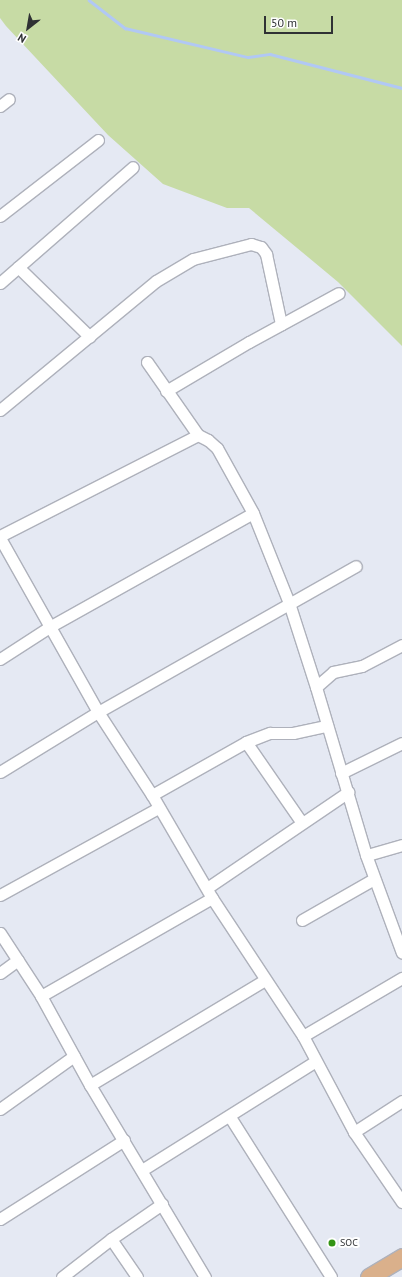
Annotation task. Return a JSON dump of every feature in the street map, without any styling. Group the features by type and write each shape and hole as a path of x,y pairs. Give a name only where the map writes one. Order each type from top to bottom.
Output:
{"main road":[{"path":"369,1277 402,1257"}],"street":[{"path":"0,216 98,140"},
{"path":"0,283 133,167"},
{"path":"0,410 156,281 193,259 251,244 262,248 266,254 281,324"},
{"path":"18,267 90,337"},
{"path":"166,391 281,324 339,293"},
{"path":"147,362 198,435 213,442 252,513 289,603 316,687 366,855 402,953"},
{"path":"198,435 0,537 98,712 152,795 158,808 209,893 303,1036 354,1132 402,1202"},
{"path":"0,659 51,626 252,513"},
{"path":"0,772 98,712 356,566"},
{"path":"316,687 333,672 362,666 402,645"},
{"path":"152,795 246,742 270,733 293,733 327,726"},
{"path":"246,742 302,823"},
{"path":"341,773 402,743"},
{"path":"41,996 209,893 302,823 348,792"},
{"path":"0,895 158,808"},
{"path":"366,855 402,845"},
{"path":"302,920 374,879"},
{"path":"0,933 41,996 90,1085 205,1277"},
{"path":"0,973 18,960"},
{"path":"303,1036 402,978"},
{"path":"90,1085 265,980"},
{"path":"0,1109 74,1056"},
{"path":"142,1170 230,1117 316,1061"},
{"path":"354,1132 402,1101"},
{"path":"230,1117 331,1277"},
{"path":"0,1219 124,1140"},
{"path":"62,1277 162,1204"},
{"path":"111,1240 137,1277"}],"green space":[{"path":"0,0 402,0 402,346 338,282 249,208 227,208 163,184 108,135 6,26 0,18"}],"waterway":[{"path":"89,0 125,28 248,57 270,54 402,88"}],"place":[{"name":"SOC","path":"332,1243"}]}
